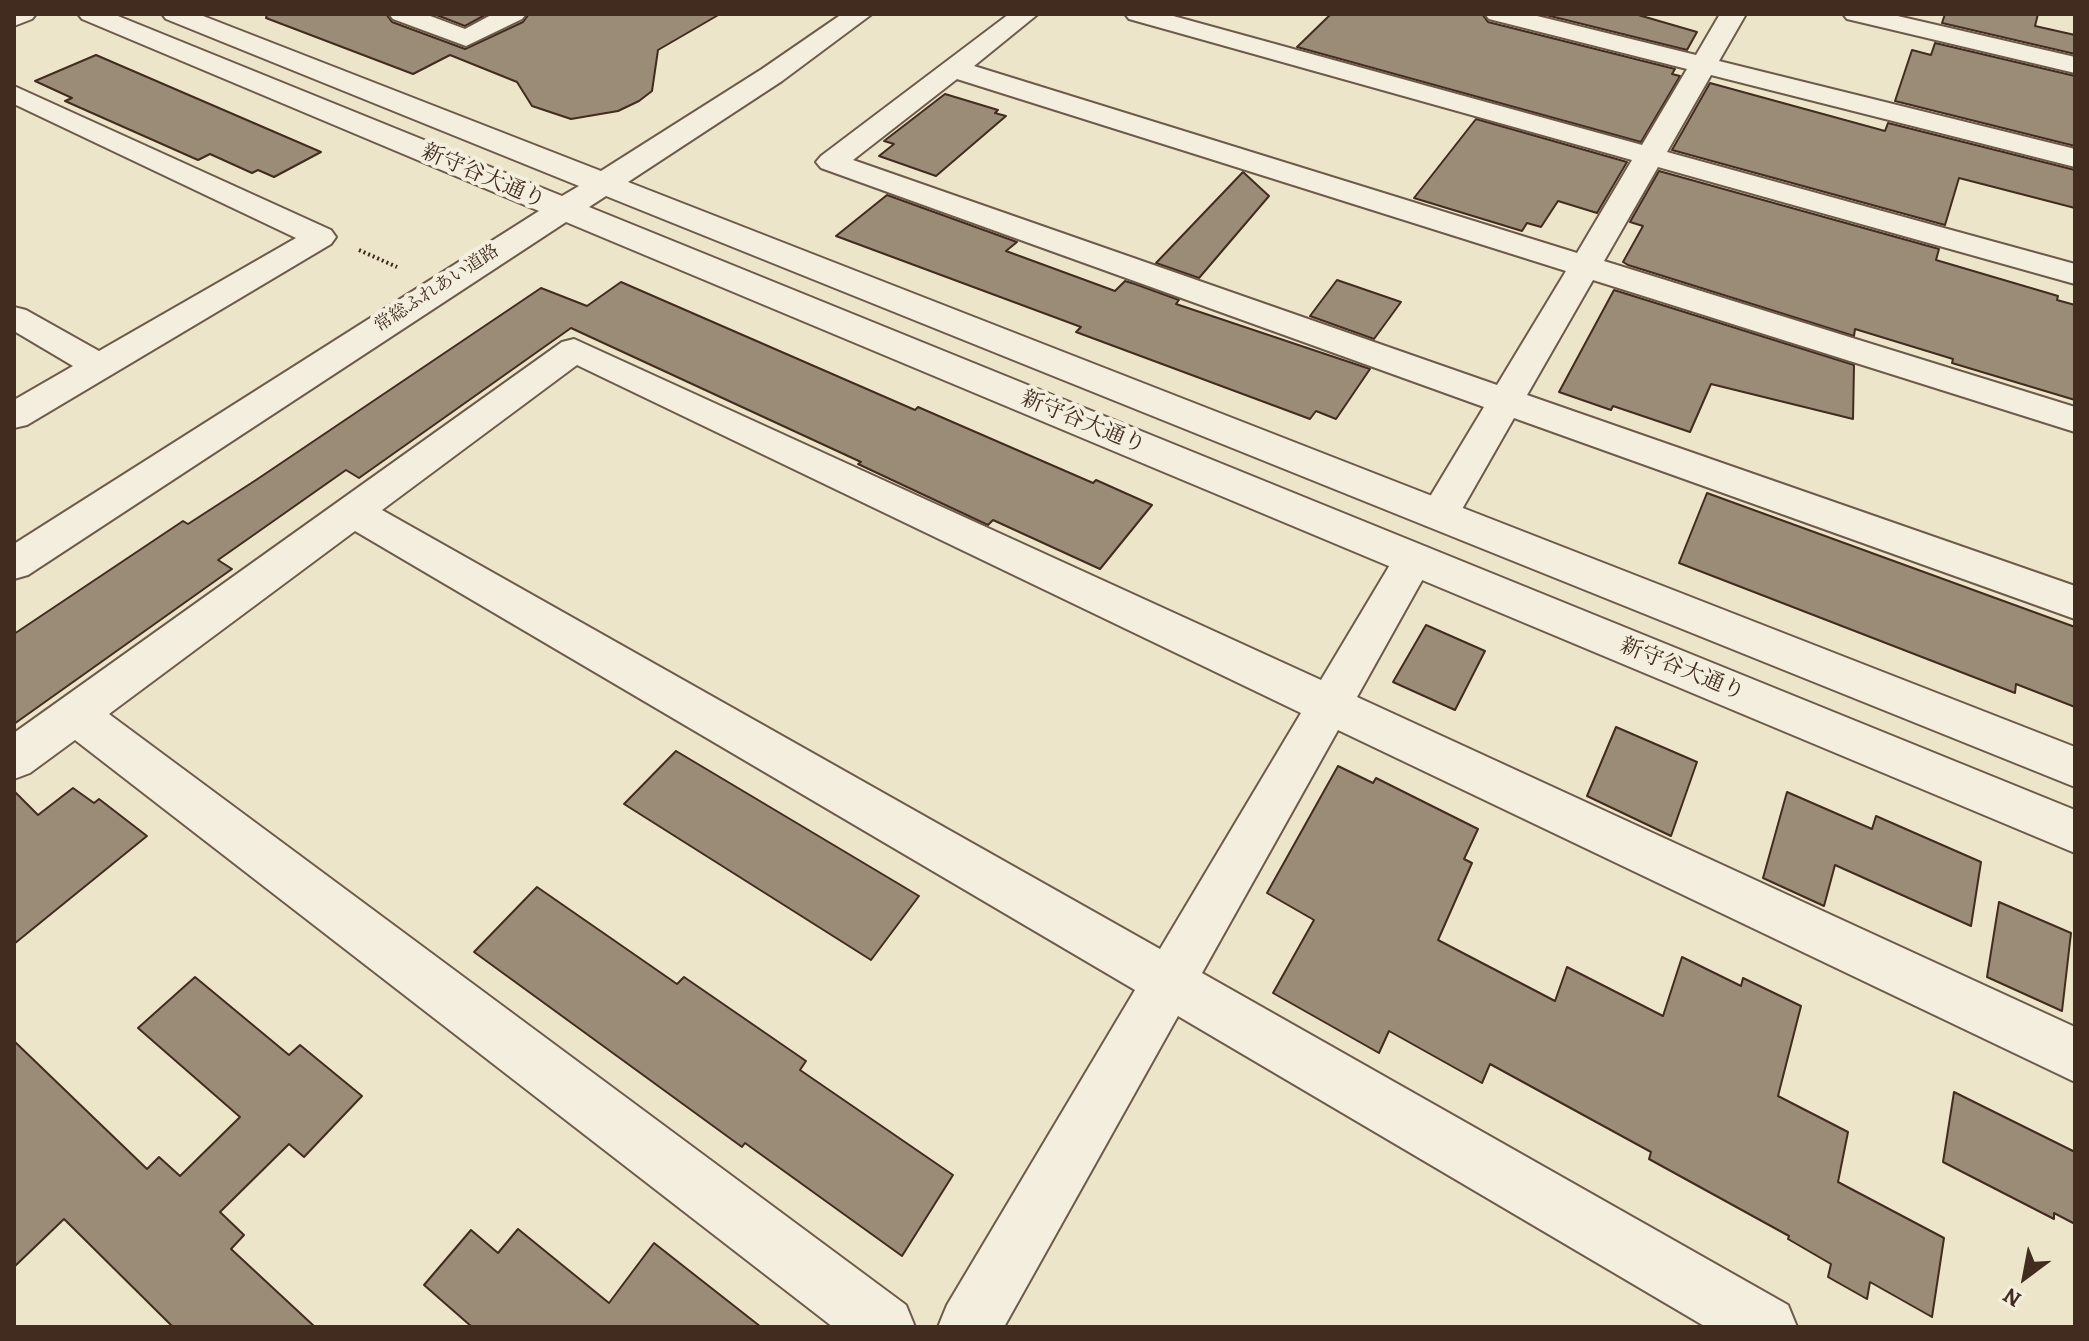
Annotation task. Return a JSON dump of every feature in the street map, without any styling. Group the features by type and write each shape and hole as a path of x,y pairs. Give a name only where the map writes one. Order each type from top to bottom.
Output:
{"street":[{"path":"14,18 23,14"},
{"name":"新守谷大通り","path":"91,14 2075,832"},
{"name":"新守谷大通り","path":"175,14 2075,767"},
{"path":"402,14 466,38 513,14"},
{"name":"常総ふれあい道路","path":"14,564 772,75 859,14"},
{"path":"1025,14 831,162 2075,603"},
{"path":"1138,14 2075,274"},
{"path":"1498,14 2075,158"},
{"path":"1439,515 1733,14"},
{"path":"1856,14 2075,65"},
{"path":"955,69 2075,420"},
{"path":"14,94 320,237 14,416"},
{"path":"14,317 100,366"},
{"path":"14,759 574,350 2075,1055"},
{"path":"354,512 1766,1327"},
{"path":"969,1327 1414,559"},
{"path":"75,714 884,1327"}],"building":[{"path":"267,14 386,14 392,22 465,49 523,22 529,14 720,14 658,50 652,91 639,101 618,111 571,119 532,106 517,82 450,55 413,74 266,18"},
{"path":"434,14 487,14 465,26"},
{"path":"1331,14 1482,14 1488,22 1675,69 1672,74 1680,76 1641,142 1297,47"},
{"path":"1542,14 1635,14 1697,32 1687,50"},
{"path":"1945,14 2038,14 2035,26 2075,35 2075,54 1942,23"},
{"path":"1935,43 2075,76 2075,146 1895,101 1912,50 1931,55"},
{"path":"96,55 321,152 274,177 258,170 252,173 210,154 198,160 65,101 72,98 35,81"},
{"path":"1710,83 1885,131 1888,123 2075,170 2075,208 1959,178 1945,225 1672,150"},
{"path":"945,94 998,110 995,113 1006,116 936,176 879,156 894,144 884,141"},
{"path":"1476,119 1627,162 1597,213 1558,201 1541,227 1527,223 1522,231 1414,198"},
{"path":"1659,171 1939,249 1936,260 2058,296 2057,300 2075,305 2075,400 1952,363 1953,359 1855,329 1854,336 1628,265 1623,262 1643,226 1630,222"},
{"path":"1243,172 1269,196 1199,278 1156,263"},
{"path":"887,195 1017,242 1006,251 1115,291 1125,281 1135,284 1179,300 1176,304 1370,369 1336,419 1316,411 1310,419 1076,332 1081,327 836,236"},
{"path":"1337,280 1401,302 1374,339 1310,316"},
{"path":"621,282 915,410 918,407 1093,483 1096,480 1152,505 1100,569 993,520 988,525 858,464 861,462 571,328 359,478 346,470 218,560 232,569 14,724 14,634 183,521 188,524 256,480 541,288 587,306"},
{"path":"1614,290 1854,365 1853,419 1711,384 1690,432 1559,392"},
{"path":"1707,493 2075,627 2075,707 2016,684 2015,693 1679,563"},
{"path":"1426,625 1485,651 1455,710 1393,682"},
{"path":"1616,727 1697,762 1671,836 1587,796"},
{"path":"676,751 919,896 871,960 624,804"},
{"path":"1338,766 1373,783 1376,778 1478,829 1464,859 1472,863 1438,940 1555,1001 1567,967 1663,1016 1682,957 1741,986 1743,978 1801,1006 1778,1096 1848,1132 1838,1182 1944,1238 1932,1317 1870,1282 1867,1299 1828,1277 1831,1264 1788,1239 1789,1236 1649,1159 1651,1152 1490,1064 1482,1083 1389,1031 1379,1053 1273,993 1314,920 1267,893"},
{"path":"73,788 94,803 99,799 147,836 14,944 14,791 38,815"},
{"path":"1787,792 1872,829 1876,816 1981,862 1971,926 1835,865 1824,906 1763,878"},
{"path":"537,887 677,984 684,977 806,1061 800,1070 953,1175 902,1256 745,1143 742,1147 474,952"},
{"path":"1999,902 2071,933 2062,1011 1987,977"},
{"path":"195,977 289,1055 300,1045 362,1096 304,1157 289,1144 220,1212 244,1235 231,1249 315,1327 173,1327 64,1219 14,1267 14,1041 147,1169 159,1157 180,1176 240,1117 138,1028"},
{"path":"1954,1092 2075,1152 2075,1224 2054,1213 2054,1219 1943,1162"},
{"path":"518,1229 609,1303 654,1243 761,1327 472,1327 424,1285 471,1230 498,1253"}]}
